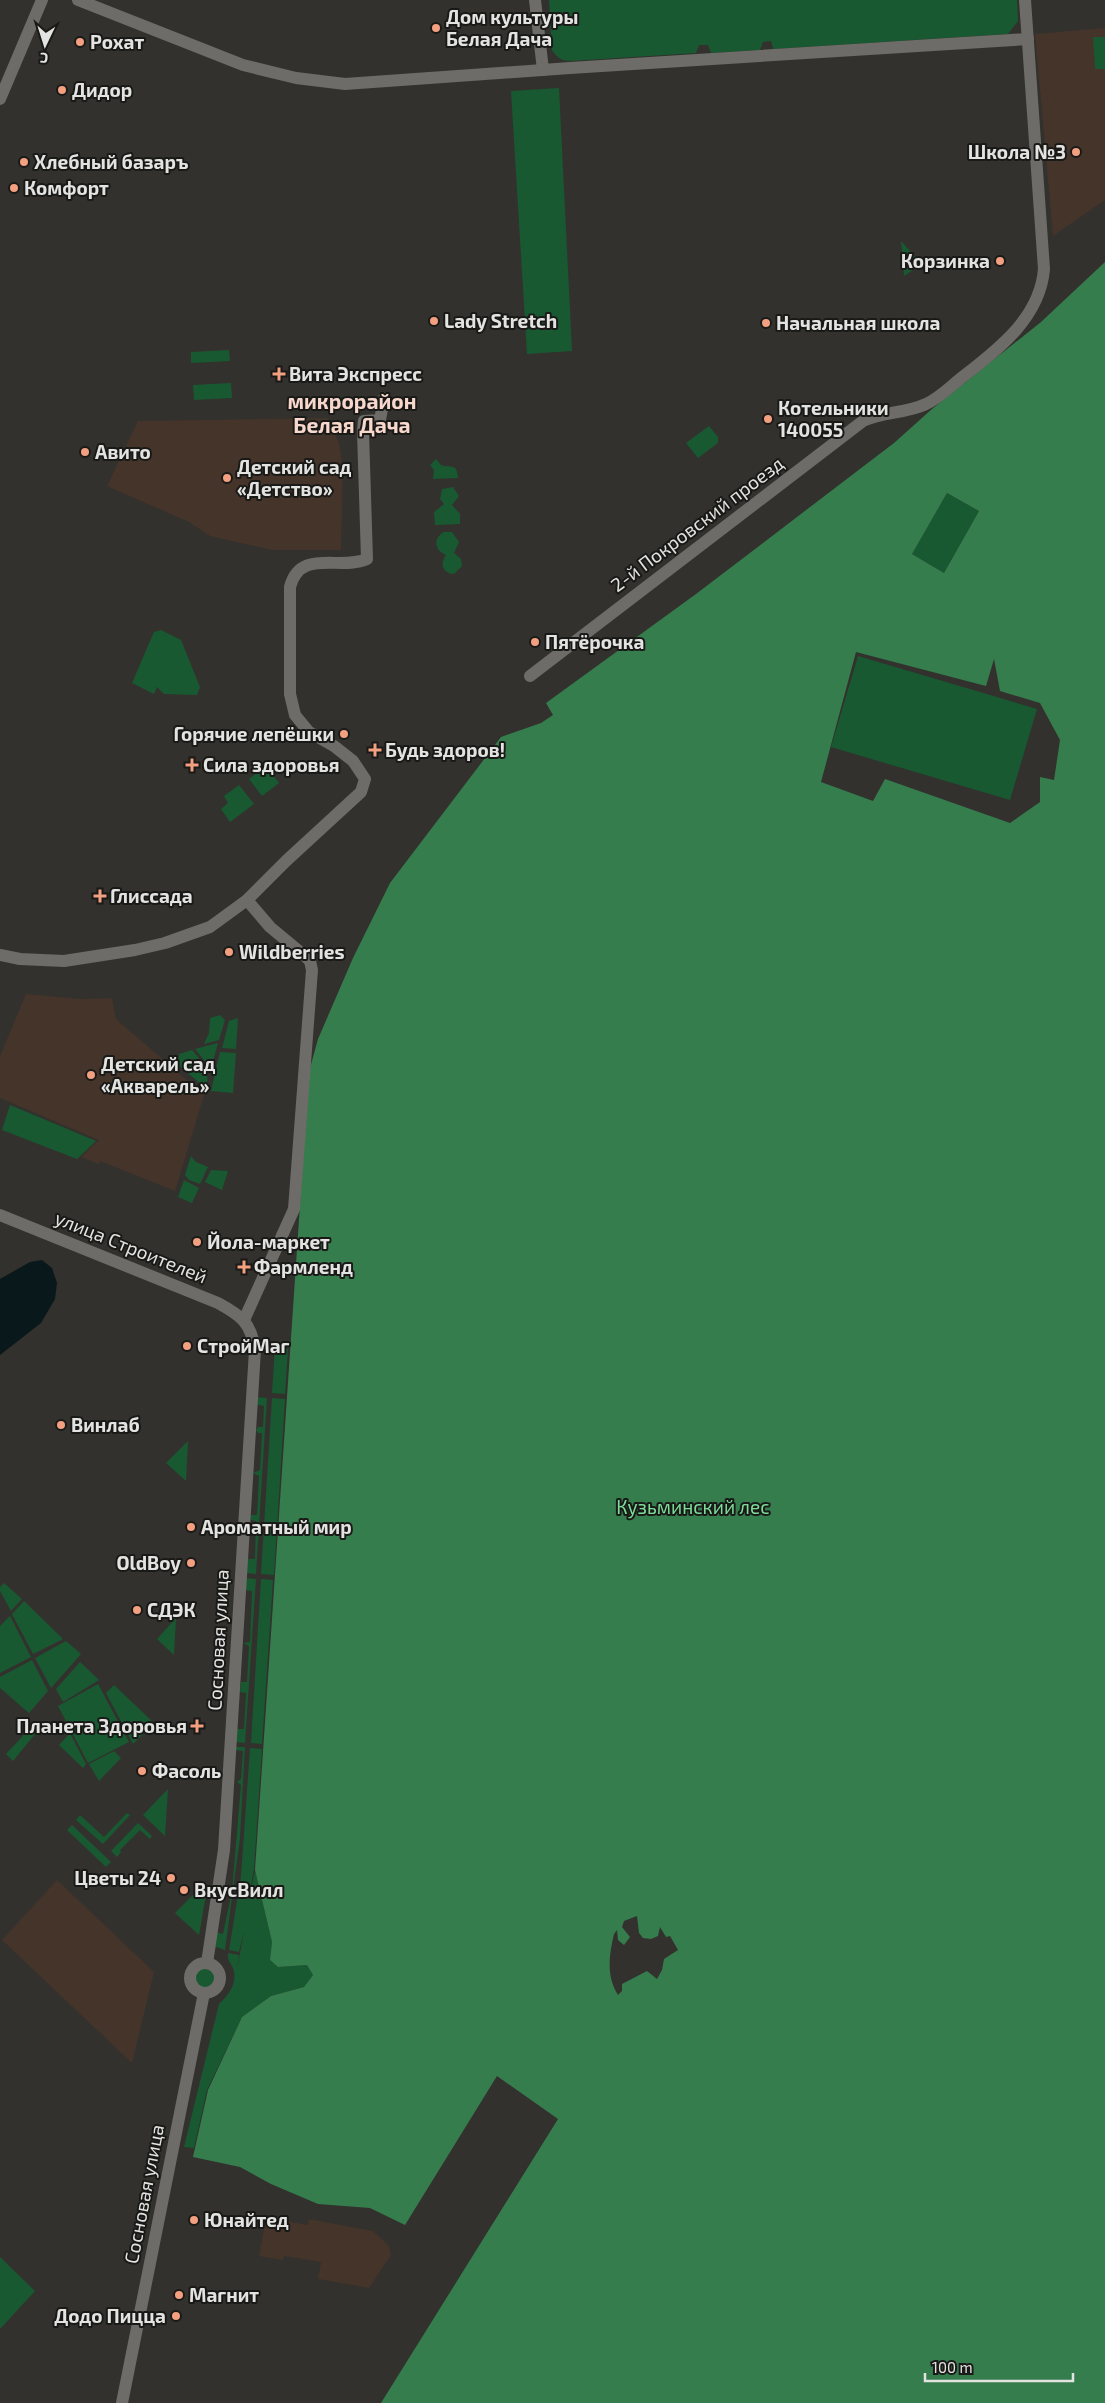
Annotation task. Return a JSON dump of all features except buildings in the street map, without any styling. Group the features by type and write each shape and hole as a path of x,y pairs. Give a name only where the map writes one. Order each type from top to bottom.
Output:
{"street":[{"path":"0,99 42,0"},
{"path":"78,0 262,71 345,84 1028,40"},
{"path":"535,0 543,70"},
{"name":"2-й Покровский проезд","path":"530,676 863,421 883,413 911,411 927,404 1010,338 1031,308 1041,285 1044,269 1026,0"},
{"path":"0,955 20,959 64,961 135,950 210,927 247,900 361,792 364,778 353,761 334,746 309,732 295,715 290,694 290,587 294,576 310,564 359,563 367,559 364,421 380,420 384,398"},
{"path":"244,1320 294,1209 312,970 310,962 305,956 270,927 247,900"},
{"name":"улица Строителей","path":"0,1215 218,1303 244,1320"},
{"name":"Сосновая улица","path":"207,1963 224,1850 255,1350 253,1334 244,1320"},
{"path":"207,1963 217,1969 220,1978 214,1990 204,1993 194,1988 190,1982 190,1975 197,1964 207,1963"},
{"name":"Сосновая улица","path":"122,2403 204,1993"}],"shaded area":[{"name":"Школа №3","path":"1105,28 1105,200 1053,236 1035,34"},
{"name":"Детский сад «Детство»","path":"328,418 339,443 343,469 341,550 272,550 210,536 189,522 107,486 138,421"},
{"name":"Детский сад «Акварель»","path":"26,994 80,999 112,998 116,1019 204,1095 175,1191 100,1161 99,1164 81,1157 99,1140 0,1098 0,1056"},
{"path":"42,1260 52,1268 57,1283 55,1299 41,1323 0,1355 0,1279 30,1262"},
{"path":"57,1880 154,1972 132,2063 2,1940"},
{"path":"266,2218 308,2225 309,2219 373,2231 389,2246 391,2255 369,2288 318,2279 321,2262 284,2256 283,2260 259,2256"}],"green space":[{"path":"549,0 1017,0 1018,21 1008,34 773,49 771,41 763,42 760,50 711,53 708,45 699,45 696,53 571,61 560,58 552,50"},
{"path":"1093,37 1105,37 1105,69 1095,69"},
{"path":"559,88 572,351 527,354 511,91"},
{"path":"901,241 922,264 904,276"},
{"name":"Кузьминский лес","path":"1105,262 1105,2403 381,2403 558,2119 497,2076 405,2225 370,2208 318,2204 271,2184 240,2167 193,2157 208,2090 242,2017 271,1996 304,1987 313,1975 307,1965 278,1967 270,1960 272,1942 255,1870 309,1072 318,1039 353,958 390,883 501,737 541,723 553,715 546,703 696,594 894,443 932,409 1041,322","holes":["947,493 979,511 944,573 912,554","856,652 986,686 994,659 1000,691 1040,703 1060,740 1054,780 1040,777 1040,802 1010,823 885,779 873,801 821,782","637,1916 639,1933 643,1938 651,1939 658,1936 660,1927 666,1937 670,1936 678,1950 664,1959 662,1970 657,1979 647,1971 622,1984 622,1991 618,1995 610,1973 610,1958 614,1934 617,1930 618,1940 624,1945 630,1937 622,1927 624,1921"]},
{"path":"229,350 230,361 191,363 191,352"},
{"path":"231,383 232,398 194,400 193,385"},
{"path":"709,426 718,437 718,443 698,458 686,443"},
{"path":"436,459 441,465 454,467 458,478 433,479 434,470 430,465"},
{"path":"453,487 459,496 452,505 460,514 460,524 435,525 434,512 444,504 440,499 442,489"},
{"path":"947,493 979,511 944,573 912,554"},
{"path":"444,532 452,532 459,542 454,553 461,559 462,566 454,574 447,572 443,567 446,555 439,550 436,544 438,537"},
{"path":"161,630 181,640 200,687 197,695 164,694 157,687 154,694 132,683 154,632"},
{"path":"858,656 1037,709 1010,800 831,747"},
{"path":"266,766 279,783 262,796 249,779"},
{"path":"239,785 254,804 230,822 221,809 228,803 224,796"},
{"path":"220,1015 225,1020 219,1040 204,1044 209,1033 210,1018"},
{"path":"238,1018 236,1049 222,1048 229,1021"},
{"path":"218,1043 210,1072 204,1060 195,1049"},
{"path":"192,1050 206,1072 206,1088 178,1065 179,1054"},
{"path":"220,1052 236,1053 233,1093 211,1091"},
{"path":"10,1105 96,1141 77,1159 2,1130"},
{"path":"191,1156 196,1162 208,1167 200,1184 189,1180 185,1175"},
{"path":"211,1170 228,1171 222,1190 205,1182"},
{"path":"184,1180 199,1188 192,1203 178,1197"},
{"path":"275,1347 288,1349 285,1394 272,1393"},
{"path":"255,1397 267,1398 256,1574 245,1573 246,1559 255,1559 256,1521 250,1518 251,1515 257,1515 259,1476 253,1473 260,1470 262,1433 258,1433 256,1430 258,1427 263,1427 264,1406 255,1404"},
{"path":"272,1398 285,1399 274,1575 261,1574"},
{"path":"188,1441 186,1481 166,1463"},
{"path":"245,1578 256,1579 245,1743 235,1742 236,1729 244,1729 246,1693 240,1692 241,1682 247,1682 249,1646 243,1643 250,1642 252,1591 244,1590"},
{"path":"261,1579 273,1580 262,1744 251,1743"},
{"path":"4,1583 22,1599 11,1611 0,1591 0,1587"},
{"path":"24,1601 63,1639 33,1654 12,1614"},
{"path":"10,1616 31,1657 0,1673 0,1626"},
{"path":"176,1618 174,1655 157,1639"},
{"path":"66,1641 81,1654 51,1688 35,1658"},
{"path":"32,1660 48,1691 29,1713 0,1688 0,1677"},
{"path":"80,1662 99,1680 63,1702 56,1689"},
{"path":"98,1684 129,1742 88,1763 58,1706"},
{"path":"114,1685 154,1723 133,1744 106,1693"},
{"path":"33,1725 40,1732 37,1736 35,1734 13,1761 6,1754"},
{"path":"70,1733 86,1764 83,1768 59,1745"},
{"path":"235,1747 245,1747 240,1838 225,1950 213,1946 216,1932 223,1934 232,1891 241,1785 237,1782 241,1779 243,1751 235,1750"},
{"path":"250,1748 262,1749 254,1868 248,1904 255,1870 272,1942 270,1960 278,1967 307,1965 313,1975 304,1987 271,1996 242,2017 207,2090 194,2148 184,2147 219,2004 229,1992 234,1979 228,1953 239,1955 237,1970 244,1931 239,1952 229,1950 241,1876"},
{"path":"114,1751 121,1758 99,1781 89,1764"},
{"path":"168,1789 165,1836 143,1815"},
{"path":"127,1813 130,1815 103,1844 76,1820 80,1815 104,1837"},
{"path":"138,1823 152,1836 150,1839 140,1830 120,1850 121,1852 117,1857 111,1851"},
{"path":"72,1825 111,1862 106,1867 67,1830"},
{"path":"202,1884 207,1889 199,1935 175,1913"},
{"path":"205,1968 212,1971 215,1978 212,1985 205,1988 198,1985 195,1978 198,1971"},
{"path":"0,2257 35,2291 0,2329"}],"place":[{"name":"Дом культуры Белая Дача","path":"436,28"},
{"name":"Рохат","path":"80,42"},
{"name":"Дидор","path":"62,90"},
{"name":"Школа №3","path":"1076,152"},
{"name":"Хлебный базаръ","path":"24,162"},
{"name":"Комфорт","path":"14,188"},
{"name":"Корзинка","path":"1000,261"},
{"name":"Lady Stretch","path":"434,321"},
{"name":"Начальная школа","path":"766,323"},
{"name":"Вита Экспресс","path":"279,374"},
{"name":"Котельники 140055","path":"768,419"},
{"name":"Авито","path":"85,452"},
{"name":"Детский сад «Детство»","path":"227,478"},
{"name":"Пятёрочка","path":"535,642"},
{"name":"Горячие лепёшки","path":"344,734"},
{"name":"Будь здоров!","path":"375,750"},
{"name":"Сила здоровья","path":"192,765"},
{"name":"Глиссада","path":"100,896"},
{"name":"Wildberries","path":"229,952"},
{"name":"Детский сад «Акварель»","path":"91,1075"},
{"name":"Йола-маркет","path":"197,1242"},
{"name":"Фармленд","path":"244,1267"},
{"name":"СтройМаг","path":"187,1346"},
{"name":"Винлаб","path":"61,1425"},
{"name":"Ароматный мир","path":"191,1527"},
{"name":"OldBoy","path":"191,1563"},
{"name":"СДЭК","path":"137,1610"},
{"name":"Планета Здоровья","path":"197,1726"},
{"name":"Фасоль","path":"142,1771"},
{"name":"Цветы 24","path":"171,1878"},
{"name":"ВкусВилл","path":"184,1890"},
{"name":"Юнайтед","path":"194,2220"},
{"name":"Магнит","path":"179,2295"},
{"name":"Додо Пицца","path":"176,2316"}],"district":[{"name":"микрорайон Белая Дача","path":"352,414"}]}
